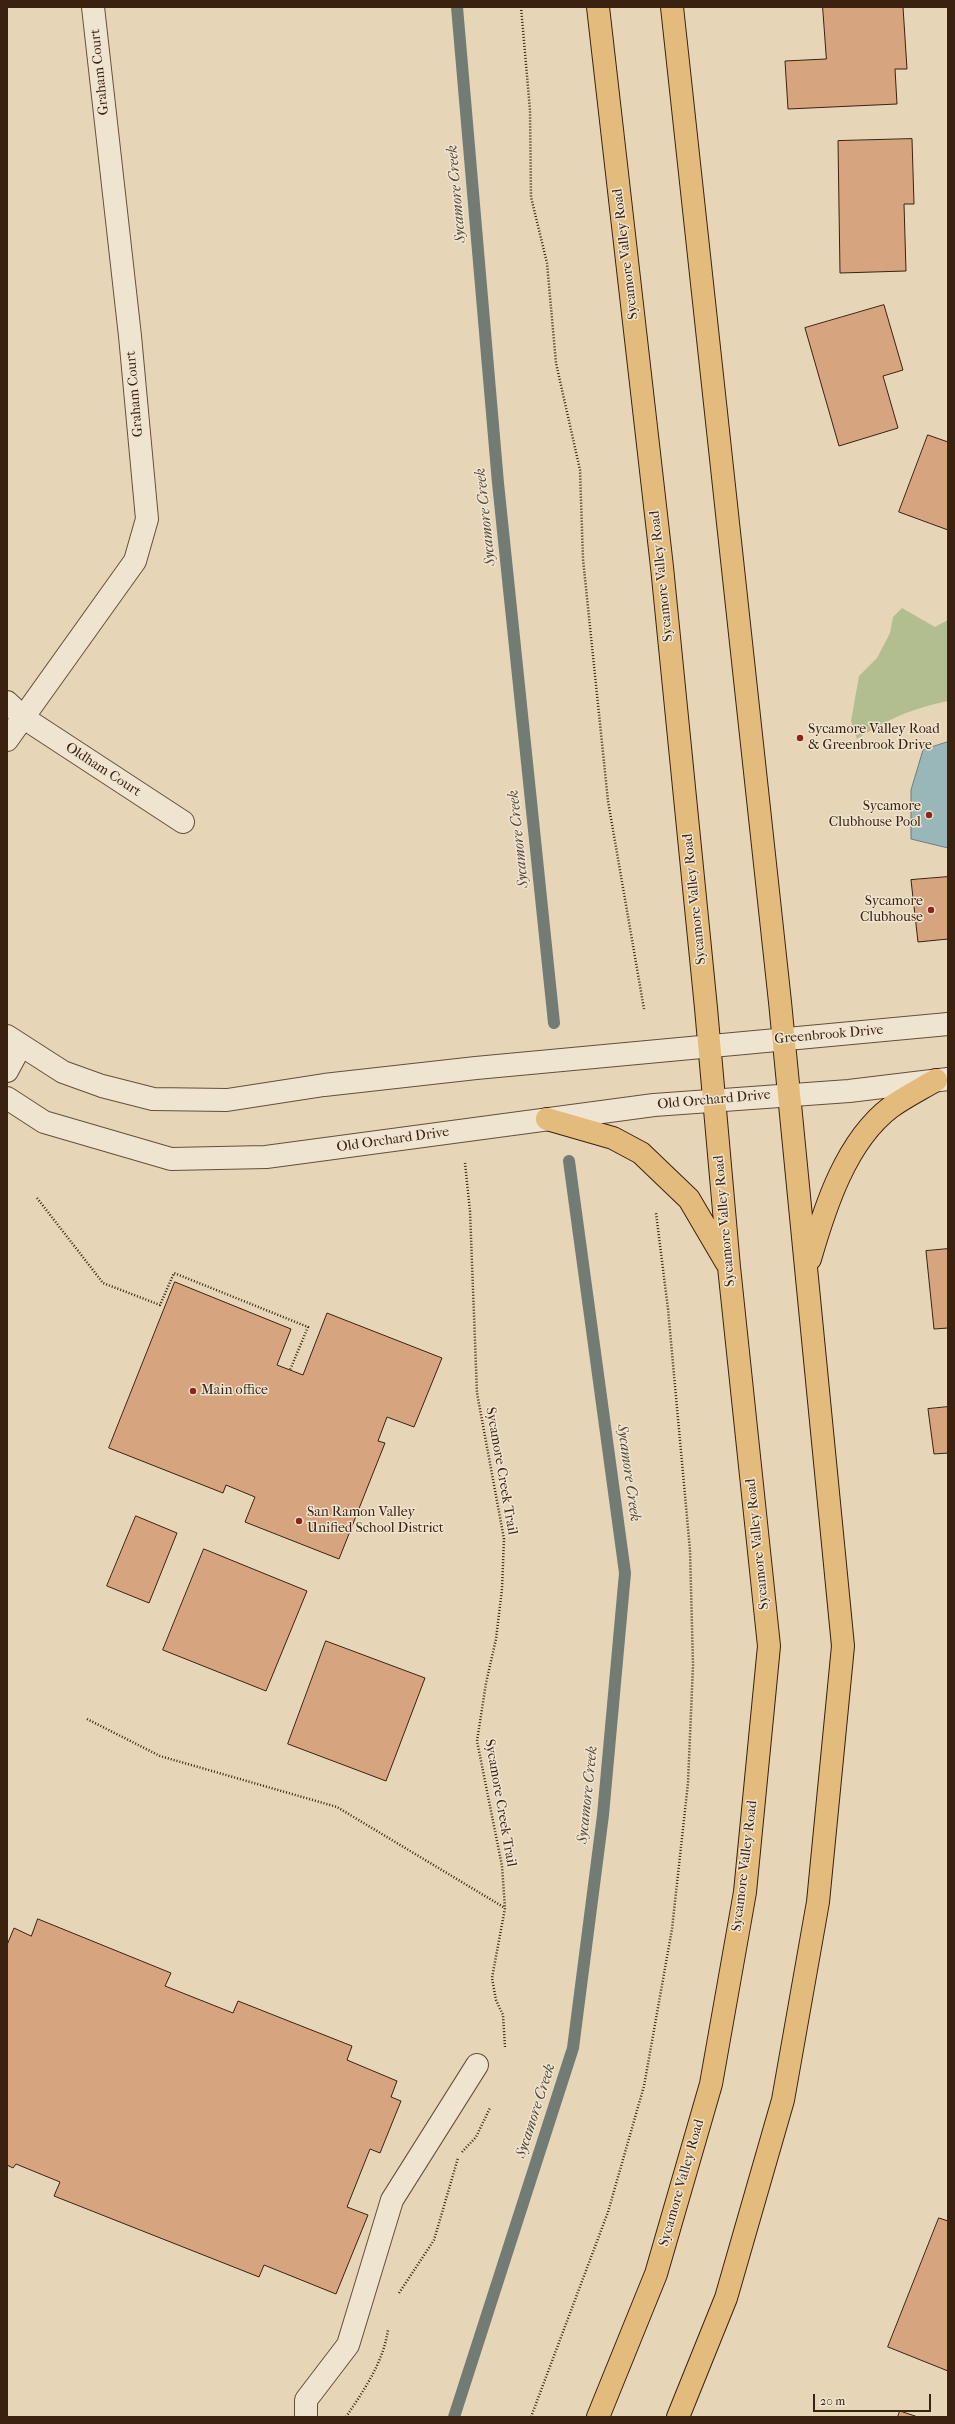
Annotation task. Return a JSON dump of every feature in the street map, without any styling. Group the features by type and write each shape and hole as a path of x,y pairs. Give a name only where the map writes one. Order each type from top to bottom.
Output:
{"main road":[{"name":"Sycamore Valley Road","path":"598,7 662,567 710,1047 729,1267 769,1646 744,1892 711,2084 656,2274 598,2417"},
{"path":"672,7 790,1094 843,1646 818,1902 783,2100 726,2298 678,2417"},
{"path":"806,1272 822,1218 848,1161 868,1130 891,1108 942,1080"},
{"path":"546,1119 613,1138 641,1153 689,1199 729,1267"}],"street":[{"name":"Graham Court","path":"7,740 135,561 147,519 130,336 93,7"},
{"name":"Oldham Court","path":"7,702 24,718 183,822"},
{"name":"Greenbrook Drive","path":"710,1047 948,1024"},
{"path":"7,1071 14,1041 63,1072 102,1086 153,1099 227,1100 324,1086 476,1068 710,1047"},
{"path":"790,1094 849,1090 942,1080"},
{"name":"Old Orchard Drive","path":"7,1098 44,1122 171,1159 266,1158 461,1130 654,1105 790,1094"},
{"path":"306,2408 348,2345 392,2200 477,2065"}],"path":[{"path":"521,7 530,110 531,197 547,263 556,363 580,470 583,559 608,801 644,1009"},
{"name":"Sycamore Creek Trail","path":"461,1130 470,1211 477,1393 504,1539 502,1589 496,1639 486,1683 477,1741 502,1866 505,1908 492,1978 496,2000 503,2015 504,2049"},
{"path":"37,1198 103,1282 160,1305 174,1273 308,1327 290,1370"},
{"path":"531,2417 608,2212 644,2086 672,1929 688,1783 693,1665 690,1550 667,1301 654,1205"},
{"path":"87,1719 160,1756 337,1807 505,1908"},
{"path":"398,2297 404,2284 434,2240 459,2156 476,2137 491,2105"},
{"path":"346,2417 371,2379 386,2346 389,2324"}],"green space":[{"path":"902,608 935,627 948,620 948,701 911,711 890,720 857,739 851,721 859,676 877,658 890,633 893,617"}],"water":[{"name":"Sycamore Clubhouse Pool","path":"948,742 948,848 911,839 911,790 923,750"}],"building":[{"path":"823,7 903,7 907,69 895,69 897,104 788,109 785,61 826,59"},
{"path":"912,139 914,204 904,204 906,271 840,273 838,141"},
{"path":"884,305 903,370 883,376 898,428 839,446 805,328"},
{"path":"928,435 948,442 948,530 899,512"},
{"name":"Sycamore Clubhouse","path":"948,877 948,939 918,942 911,880"},
{"path":"948,1249 948,1328 934,1329 926,1251"},
{"path":"175,1282 291,1329 277,1365 303,1375 327,1313 442,1358 414,1427 387,1417 378,1441 385,1443 339,1559 245,1522 255,1497 226,1485 223,1493 109,1448"},
{"path":"948,1407 948,1453 934,1454 928,1409"},
{"path":"136,1516 177,1533 149,1603 107,1586"},
{"path":"204,1549 307,1591 266,1691 163,1650"},
{"path":"326,1641 425,1678 386,1781 288,1744"},
{"path":"38,1919 171,1973 165,1986 233,2013 238,2001 352,2046 347,2060 397,2081 391,2097 401,2101 380,2153 370,2149 347,2207 368,2215 336,2294 264,2265 259,2277 54,2196 60,2182 16,2164 13,2168 7,2165 7,1945 14,1928 31,1936"},
{"path":"939,2218 948,2221 948,2371 888,2347"},
{"path":"900,2411 918,2417 898,2417"}],"waterway":[{"name":"Sycamore Creek","path":"457,7 498,483 554,1023"},
{"name":"Sycamore Creek","path":"454,2417 573,2048 603,1815 625,1573 569,1161"}],"place":[{"name":"Sycamore Valley Road & Greenbrook Drive","path":"800,738"},
{"name":"Sycamore Clubhouse Pool","path":"929,815"},
{"name":"Sycamore Clubhouse","path":"931,910"},
{"name":"Main office","path":"193,1391"},
{"name":"San Ramon Valley Unified School District","path":"299,1521"}]}
